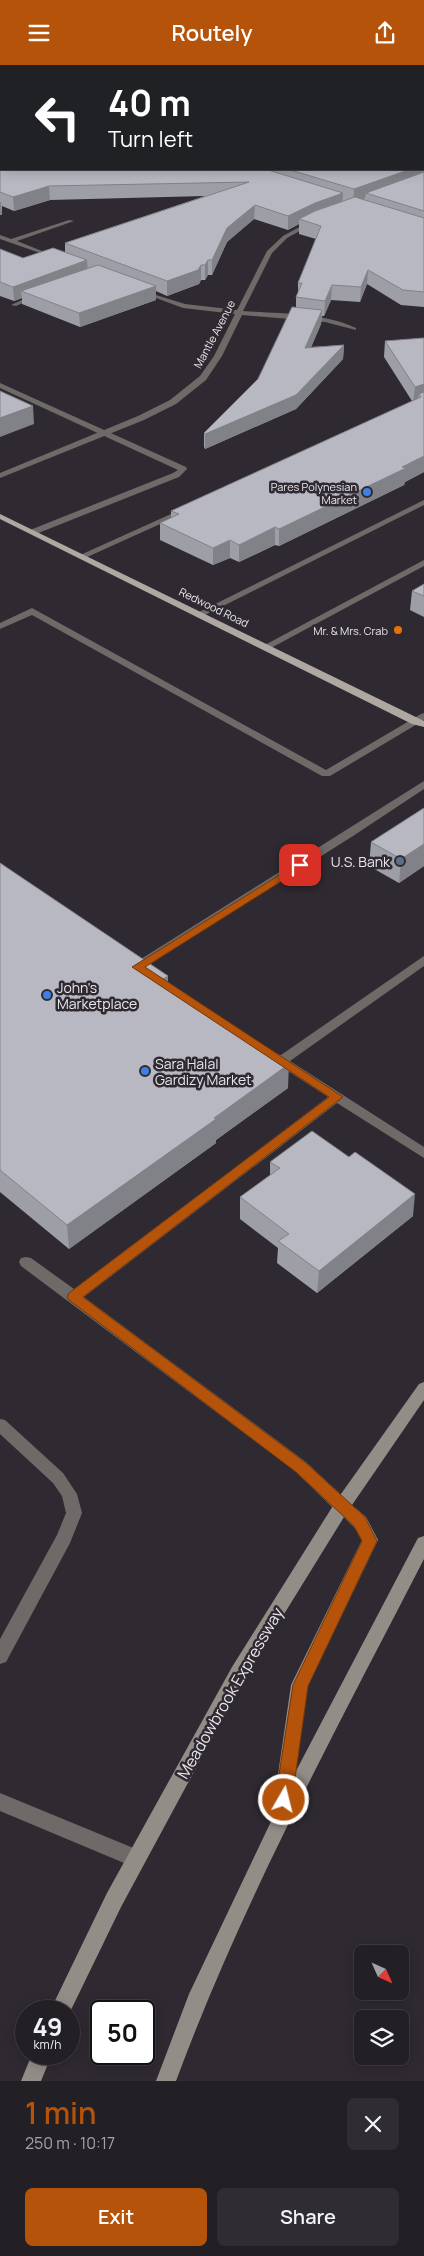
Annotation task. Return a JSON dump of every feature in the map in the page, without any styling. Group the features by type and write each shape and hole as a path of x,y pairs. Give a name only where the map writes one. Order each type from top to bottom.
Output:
{"main road":[{"name":"Redwood Road","path":"0,516 420,723 424,733"},
{"name":"Meadowbrook Expressway","path":"65,2000 136,1859 238,1673 342,1506 424,1388"},
{"path":"281,1819 300,1685 370,1541 360,1522 342,1506"},
{"path":"166,2081 196,2001 281,1819 424,1543"},
{"path":"31,2081 38,2065"}],"street":[{"name":"Mantle Avenue","path":"0,476 105,433 173,402 203,378 218,356 269,253 297,229 320,219"},
{"path":"11,241 71,221"},
{"path":"0,237 64,261"},
{"path":"135,288 183,306 325,320 343,324 354,329"},
{"path":"14,305 42,294"},
{"path":"0,385 183,469 176,475 33,532"},
{"path":"200,614 424,502"},
{"path":"82,556 189,509"},
{"path":"266,647 424,563"},
{"path":"0,626 32,611 326,775 420,723 424,716"},
{"path":"152,977 133,964 349,834 424,784"},
{"path":"281,1061 424,959"},
{"path":"266,1051 424,1153"},
{"path":"74,1297 337,1097"},
{"path":"26,1262 301,1467 342,1506"},
{"path":"0,1425 58,1479 69,1494 74,1513 64,1538 0,1657"},
{"path":"0,1802 136,1859"}],"building":[{"path":"0,170 268,170 343,193 315,203 288,216 255,205 227,228 212,260 208,260 205,265 201,265 198,270 167,281 65,243 249,182 49,186 13,197 0,192"},
{"path":"290,170 408,170 354,189"},
{"path":"424,172 424,211 366,193"},
{"path":"355,197 424,218 424,292 403,290 368,270 361,287 332,285 325,301 296,297 302,283 298,283 321,226 299,219 315,211"},
{"path":"53,248 87,260 13,287 0,282 0,249 23,258"},
{"path":"98,265 156,286 79,313 21,291"},
{"path":"292,307 322,310 305,348 344,345 296,395 205,434 258,379"},
{"path":"424,338 424,384 415,387 385,341"},
{"path":"0,391 33,406 0,418"},
{"path":"424,392 424,456 402,467 406,468 279,529 275,527 239,545 230,540 213,548 160,523 179,514 171,511 421,397 419,394"},
{"path":"424,584 424,596 412,591"},
{"path":"424,808 424,844 401,859 371,842"},
{"path":"0,863 168,976 163,979 289,1064 214,1118 216,1119 67,1225 0,1170"},
{"path":"312,1131 349,1157 355,1152 415,1194 319,1271 278,1241 289,1234 240,1197 280,1168 270,1162"}],"place":[{"name":"Pares Polynesian Market","path":"367,492"},
{"name":"Mr. & Mrs. Crab","path":"398,630"},
{"name":"U.S. Bank","path":"400,861"},
{"name":"John's Marketplace","path":"47,995"},
{"name":"Sara Halal Gardizy Market","path":"145,1071"}],"route":[{"path":"284,1800 300,1685 370,1541 360,1522 301,1467 74,1297 337,1097 137,967 300,865"}]}
